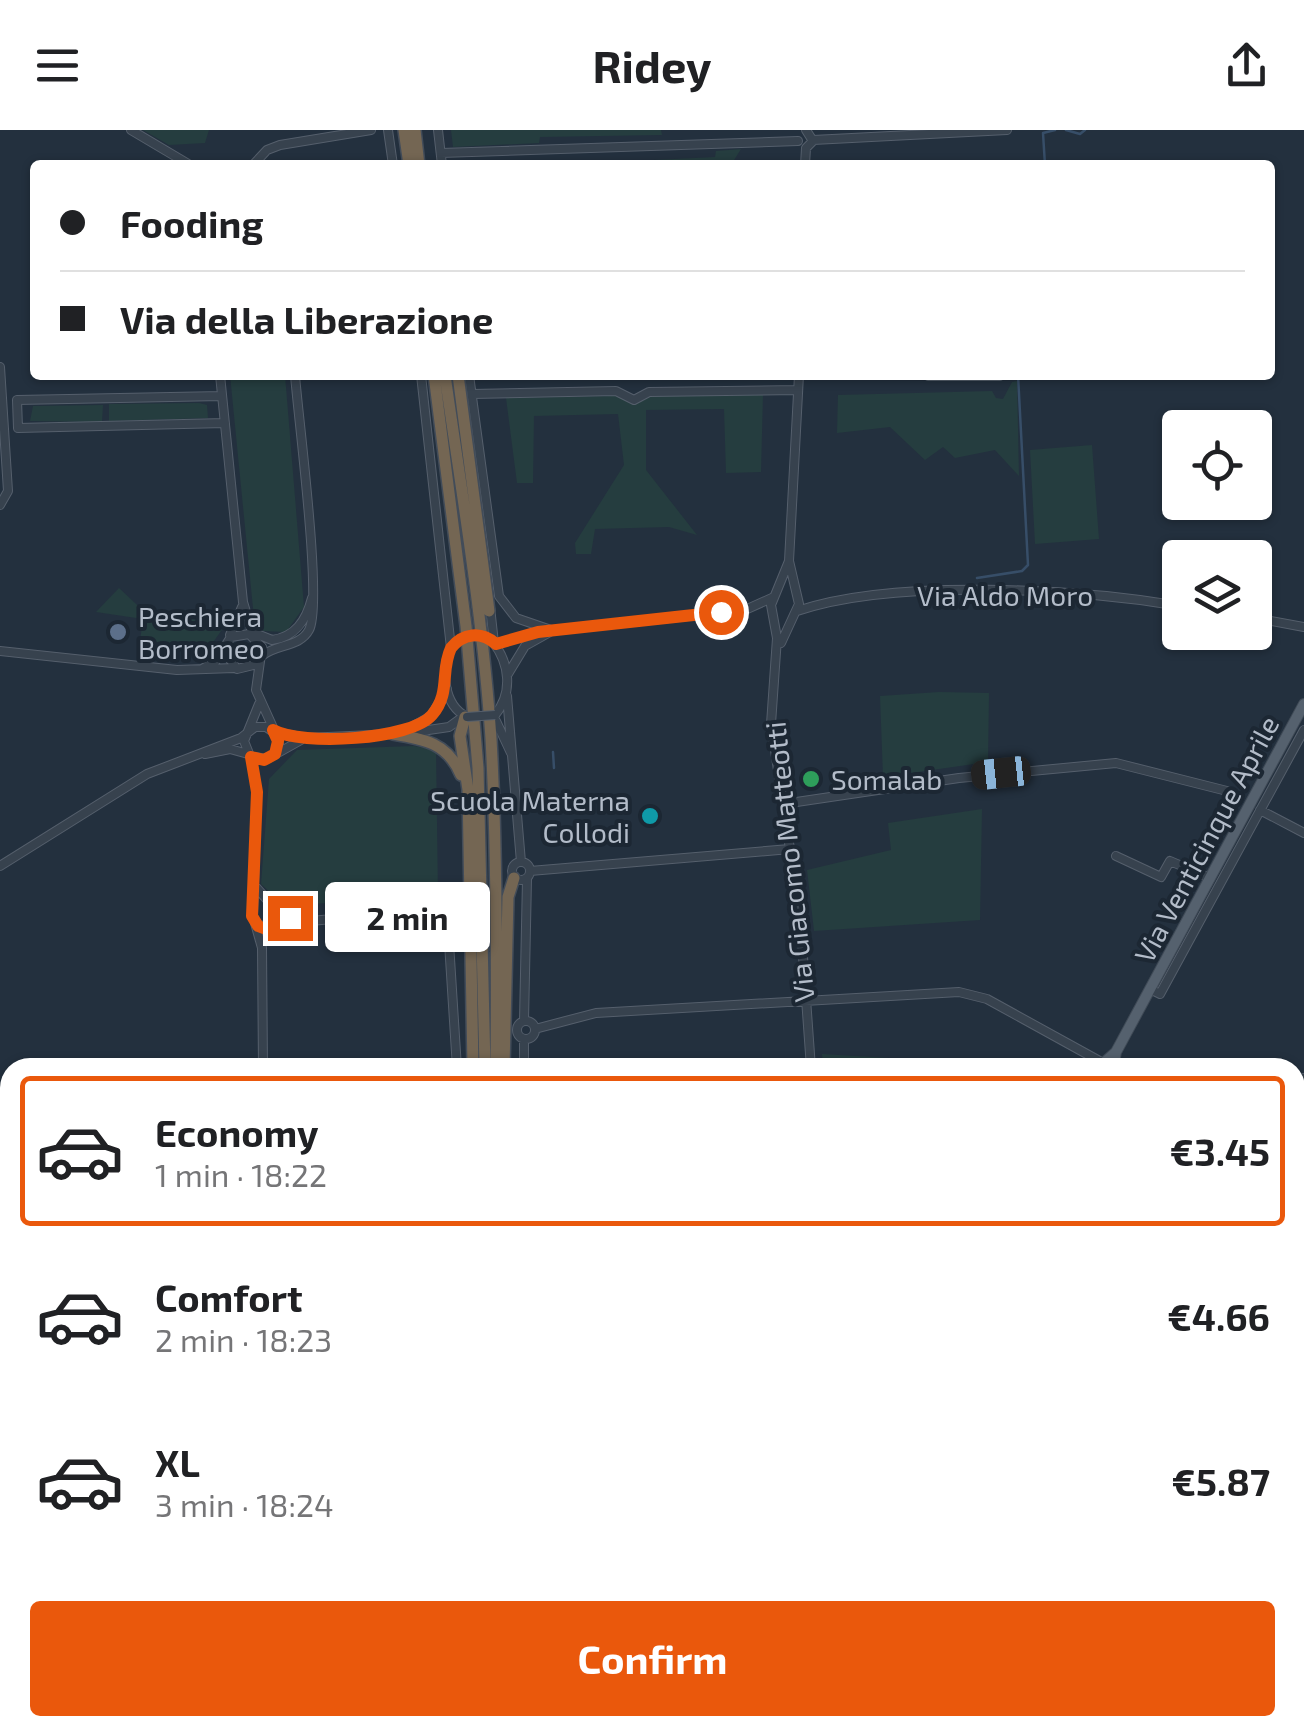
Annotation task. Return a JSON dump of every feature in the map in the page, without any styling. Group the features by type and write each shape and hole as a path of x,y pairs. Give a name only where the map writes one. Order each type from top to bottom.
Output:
{"highway":[{"path":"403,130 406,160"},
{"path":"415,130 418,160"},
{"path":"435,380 478,768 485,1058"},
{"path":"446,380 480,624 490,738 496,882 496,1058"},
{"path":"459,380 490,612"},
{"path":"465,717 460,736 468,790 473,1058"},
{"path":"393,734 437,744 457,764 468,790"},
{"path":"504,1058 508,896 521,872"}],"main road":[{"name":"Via Venticinque Aprile","path":"1112,1058 1303,707"}],"street":[{"path":"131,130 182,160"},
{"path":"258,160 285,144 371,130"},
{"path":"388,130 392,160"},
{"path":"438,130 441,160"},
{"path":"666,130 668,145"},
{"path":"440,153 798,141 808,134 1006,130"},
{"path":"805,160 808,134"},
{"path":"798,141 806,148"},
{"path":"0,367 8,491 0,505"},
{"path":"220,380 243,602 256,636 272,640 288,636 302,622 312,598"},
{"path":"0,650 202,670 237,669 305,636 312,620 312,598 294,380"},
{"path":"421,380 451,648 447,689 451,704 465,717"},
{"path":"471,380 502,602 516,618 554,630"},
{"path":"794,614 789,561 799,380"},
{"path":"964,380 964,388"},
{"path":"472,394 616,391 634,400 650,392 798,390"},
{"path":"222,396 17,400 18,428 225,423"},
{"path":"745,610 775,595 789,561"},
{"path":"496,581 490,612 493,642 507,676 525,908 524,1021 516,1029 524,1039 524,1058"},
{"name":"Via Aldo Moro","path":"775,615 794,614 830,602 922,593 1110,595 1162,603"},
{"name":"Via Aldo Moro","path":"775,595 830,602"},
{"name":"Via Giacomo Matteotti","path":"775,595 777,657 771,724 790,849 810,1058"},
{"path":"202,670 216,662 243,602"},
{"path":"451,648 459,640 476,635 493,642 554,630 745,610 775,615"},
{"name":"Via Giacomo Matteotti","path":"777,657 794,614"},
{"path":"1272,621 1304,626"},
{"path":"507,676 524,646 554,630"},
{"path":"256,690 225,656 226,644 237,634 250,634 260,644 256,690 278,741 257,792"},
{"path":"393,734 428,719 447,689"},
{"path":"493,718 507,696"},
{"path":"259,704 244,741 257,792 254,912 262,948 262,1058"},
{"path":"0,866 135,780 259,726 306,738 393,734 448,727 465,717 493,718"},
{"path":"493,718 512,759"},
{"name":"Via Venticinque Aprile","path":"1150,989 1160,994 1304,730"},
{"path":"190,755 230,750 261,760 306,738"},
{"path":"783,804 959,778 1116,763 1227,790"},
{"path":"1260,810 1304,833"},
{"path":"521,872 790,849"},
{"path":"1116,856 1161,877 1170,860 1210,878"},
{"path":"254,882 274,908 272,927 262,948"},
{"path":"254,912 259,905 302,920"},
{"path":"258,926 417,911 434,917 449,946 456,1058"},
{"path":"535,1030 596,1013 967,994 987,1000 1092,1058"},
{"path":"524,1021 535,1030"},
{"path":"524,1039 532,1037 535,1030"}],"green space":[{"path":"143,130 209,130 205,143 169,145"},
{"path":"451,130 661,130 662,135 540,137 539,143 453,147"},
{"path":"741,149 734,160 654,160 715,157 716,151"},
{"path":"230,380 285,380 304,607 286,632 263,631 254,618"},
{"path":"1017,381 1019,476 995,450 955,458 943,447 925,460 890,427 837,433 838,395 992,391 996,398 1003,399 1012,382"},
{"path":"763,394 761,472 726,473 724,409 646,410 646,470 697,535 669,527 595,529 591,554 576,554 575,543 624,465 618,414 534,416 533,483 517,483 506,398 615,396 636,404 654,395"},
{"path":"109,404 207,405 208,418 109,421"},
{"path":"103,405 102,422 30,421 33,406"},
{"path":"1092,445 1099,539 1035,544 1030,450"},
{"path":"119,588 152,619 229,620 206,652 139,648 143,619 96,612"},
{"path":"989,693 988,762 883,777 880,696"},
{"path":"414,746 436,750 438,895 382,895 382,899 285,906 261,884 269,779 297,750"},
{"path":"982,809 980,920 814,931 807,870 891,850 888,823"},
{"path":"822,1054 889,1058 822,1058"}],"waterway":[{"path":"1045,160 1043,133 1055,130"},
{"path":"1066,130 1080,134 1085,130"},
{"path":"977,578 1022,571 1028,565 1018,380"},
{"path":"553,752 554,768"}],"place":[{"name":"Peschiera Borromeo","path":"118,632"},
{"name":"Somalab","path":"811,779"},
{"name":"Scuola Materna Collodi","path":"650,816"}],"route":[{"path":"290,918 302,920 266,929 258,926 252,916 257,792 251,757 264,760 275,754 278,741 273,730 306,738 393,734 412,728 434,714 447,689 448,654 456,642 466,637 482,636 496,644 538,632 721,612"}]}
